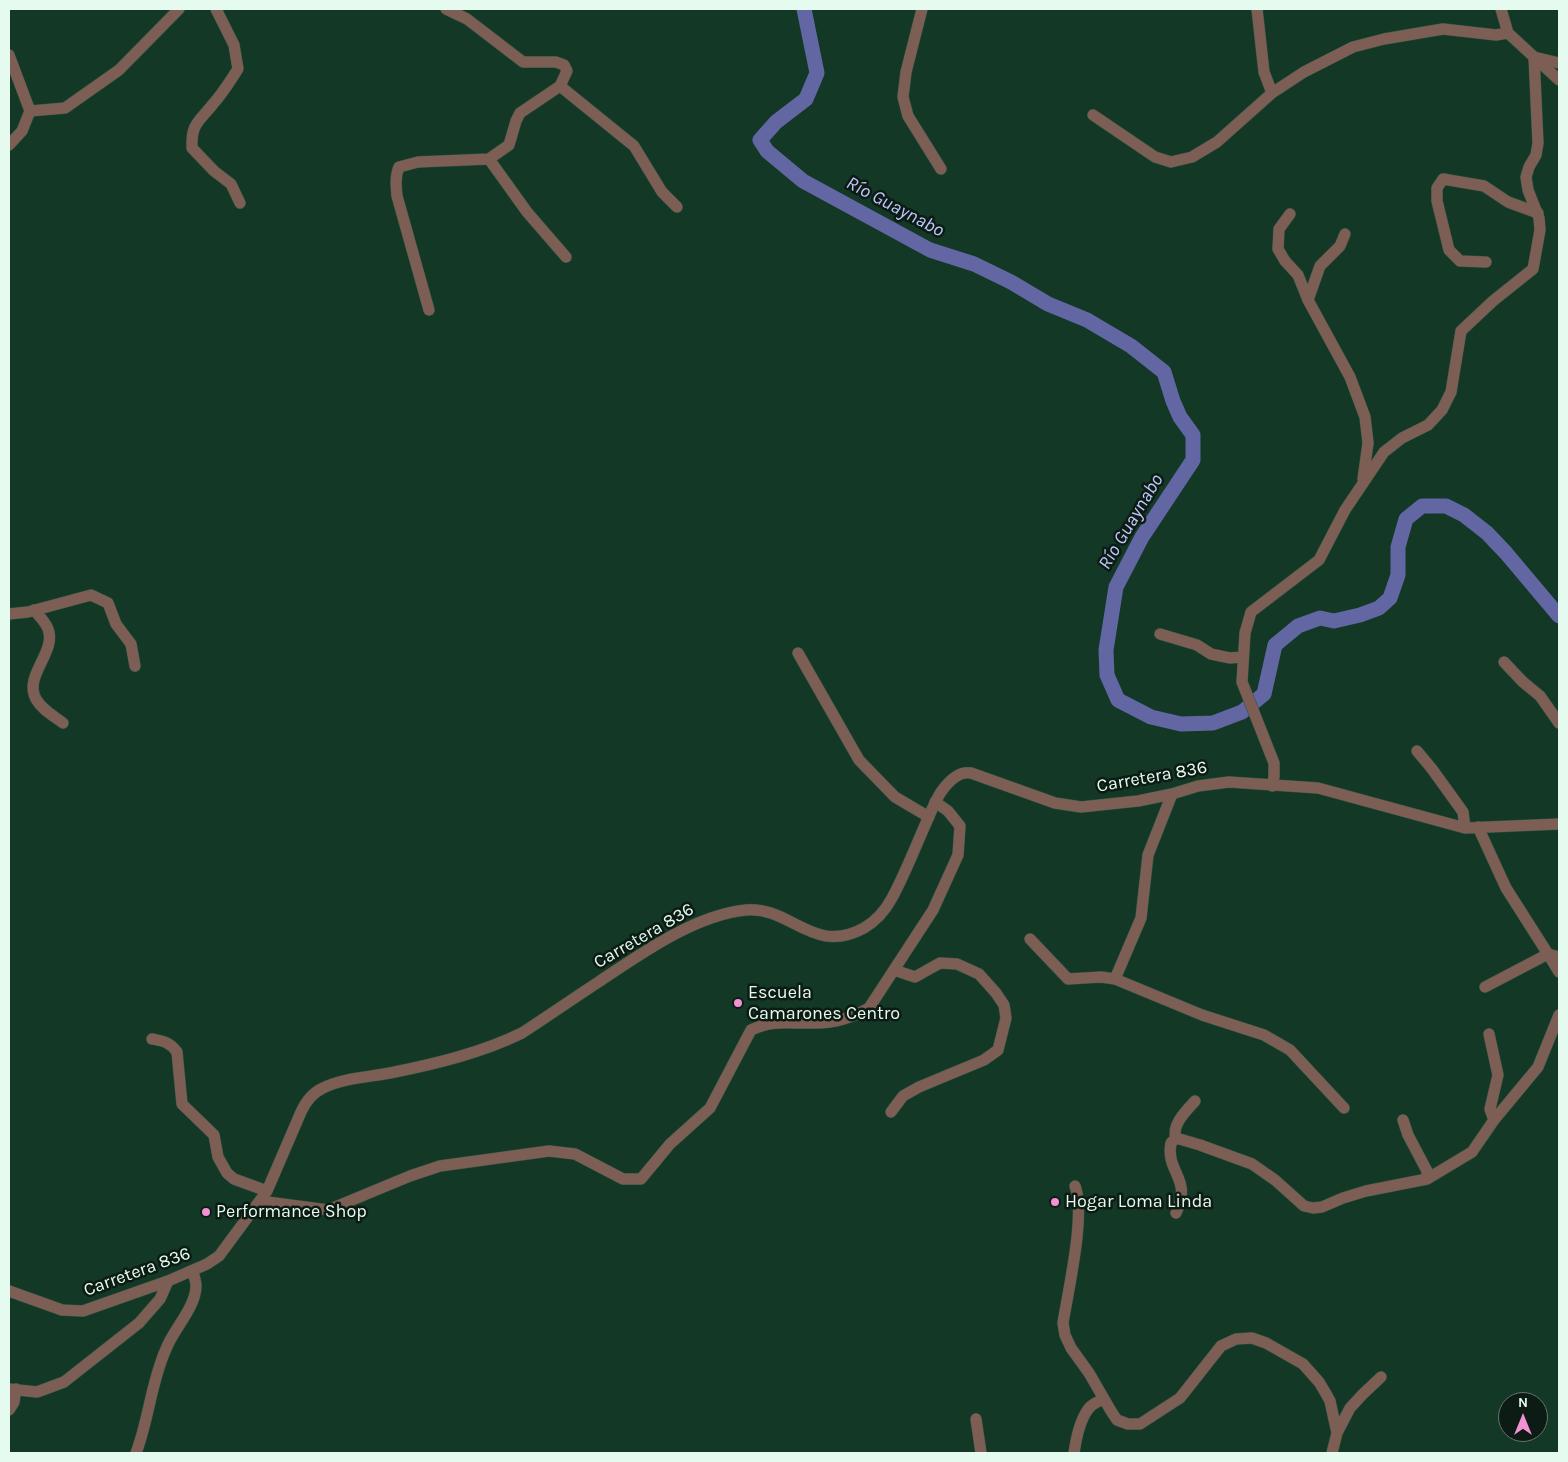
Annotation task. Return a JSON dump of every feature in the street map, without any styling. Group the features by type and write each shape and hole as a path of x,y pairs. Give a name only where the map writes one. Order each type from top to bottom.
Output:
{"street":[{"path":"30,111 66,108 119,70 179,9"},
{"path":"216,9 234,44 238,69 213,105 197,121 192,136 192,148 214,171 230,184 240,203"},
{"path":"429,310 397,196 397,172 399,167 418,162 489,160 509,145 520,113 560,86 566,71 564,64 556,62 523,62 467,19 446,9"},
{"path":"922,9 906,72 904,98 908,116 941,169"},
{"path":"1257,9 1264,72 1272,93"},
{"path":"1501,9 1508,33 1559,80"},
{"path":"1093,115 1154,157 1171,162 1192,157 1217,142 1272,93 1304,72 1353,47 1384,39 1443,29 1496,35 1508,33"},
{"path":"9,55 30,111 22,131 9,145"},
{"path":"1534,58 1559,63"},
{"path":"1272,786 1275,766 1242,682 1245,634 1251,612 1319,560 1345,510 1384,452 1402,438 1428,424 1442,410 1451,392 1461,331 1493,301 1533,269 1540,230 1538,213 1528,190 1526,178 1529,167 1536,155 1538,143 1534,58"},
{"path":"560,86 634,146 662,192 677,207"},
{"path":"489,160 527,212 566,257"},
{"path":"1486,262 1460,261 1449,250 1438,201 1437,188 1442,179 1484,186 1508,202 1538,213"},
{"path":"1290,214 1279,229 1278,248 1285,261 1298,275 1308,300 1350,377 1365,417 1368,442 1362,483"},
{"path":"1308,300 1320,266 1340,246 1345,234"},
{"path":"9,614 34,610 91,595 108,603 116,624 131,644 134,666"},
{"path":"34,610 45,622 49,630 49,641 34,683 35,697 42,707 63,723"},
{"path":"1160,634 1197,646 1211,654 1230,658 1242,658"},
{"path":"798,653 859,760 895,797 929,817"},
{"path":"1504,662 1540,696 1559,722"},
{"path":"1416,751 1432,769 1463,812 1465,828"},
{"name":"Carretera 836","path":"9,1291 62,1310 83,1311 193,1271 219,1256 263,1196 306,1102 314,1093 335,1083 416,1067 481,1050 507,1041 636,957 681,932 728,913 748,910 764,911 787,920 805,930 830,937 846,935 862,929 876,920 891,900 941,791 958,775 965,772 1055,803 1081,807 1138,801 1198,786 1228,782 1318,788 1465,828 1559,824"},
{"path":"1115,979 1141,918 1148,855 1172,794"},
{"path":"152,1039 166,1041 177,1052 182,1104 214,1136 218,1157 222,1166 234,1179 263,1196 328,1210 410,1176 440,1166 549,1151 575,1154 623,1179 641,1179 670,1144 710,1108 751,1030 773,1022 820,1023 857,1015 869,1008 933,910 958,855 960,826 948,811 935,802"},
{"path":"1478,827 1506,888 1554,955 1559,972"},
{"path":"1030,939 1068,980 1102,977 1115,979 1202,1015 1264,1035 1290,1050 1344,1108"},
{"path":"1485,987 1554,955"},
{"path":"891,1112 904,1096 920,1087 984,1060 998,1050 1006,1018 1004,1005 979,974 957,964 940,963 915,977 894,970"},
{"path":"1176,1138 1252,1164 1275,1180 1304,1206 1313,1208 1322,1207 1366,1191 1427,1179 1472,1152 1494,1120 1538,1067 1559,1015"},
{"path":"1489,1034 1498,1075 1490,1109 1494,1120"},
{"path":"1176,1138 1174,1134 1176,1127 1195,1101"},
{"path":"1403,1120 1408,1136 1427,1171 1427,1179"},
{"path":"1176,1138 1170,1143 1170,1157 1178,1177 1182,1196 1182,1201 1176,1213"},
{"path":"1075,1186 1078,1194 1077,1235 1063,1323 1065,1335 1071,1348 1118,1420 1128,1424 1140,1424 1180,1398 1221,1346 1236,1338 1252,1338 1266,1343 1303,1364 1319,1382 1330,1401 1337,1433"},
{"path":"136,1453 142,1437 156,1372 166,1347 194,1299 196,1286 193,1271"},
{"path":"9,1410 14,1402 12,1389 37,1392 64,1382 138,1323 160,1299 168,1281"},
{"path":"1332,1453 1337,1433 1350,1408 1381,1377"},
{"path":"1074,1453 1076,1440 1086,1412 1092,1405 1104,1399"},
{"path":"976,1419 981,1453"}],"waterway":[{"name":"Río Guaynabo","path":"804,9 817,73 806,99 776,122 760,140 767,151 803,181 930,250 974,264 1011,282 1048,304 1087,320 1131,346 1164,372 1180,417 1193,435 1193,460 1142,537 1116,587 1106,650 1107,675 1118,700 1151,717 1181,724 1213,723 1242,712 1264,694 1275,645 1298,626 1320,618 1334,621 1360,615 1379,608 1390,598 1398,575 1398,547 1406,519 1422,506 1446,506 1464,515 1487,533 1559,616"}],"place":[{"name":"Escuela Camarones Centro","path":"738,1003"},
{"name":"Hogar Loma Linda","path":"1055,1202"},
{"name":"Performance Shop","path":"206,1212"}]}
